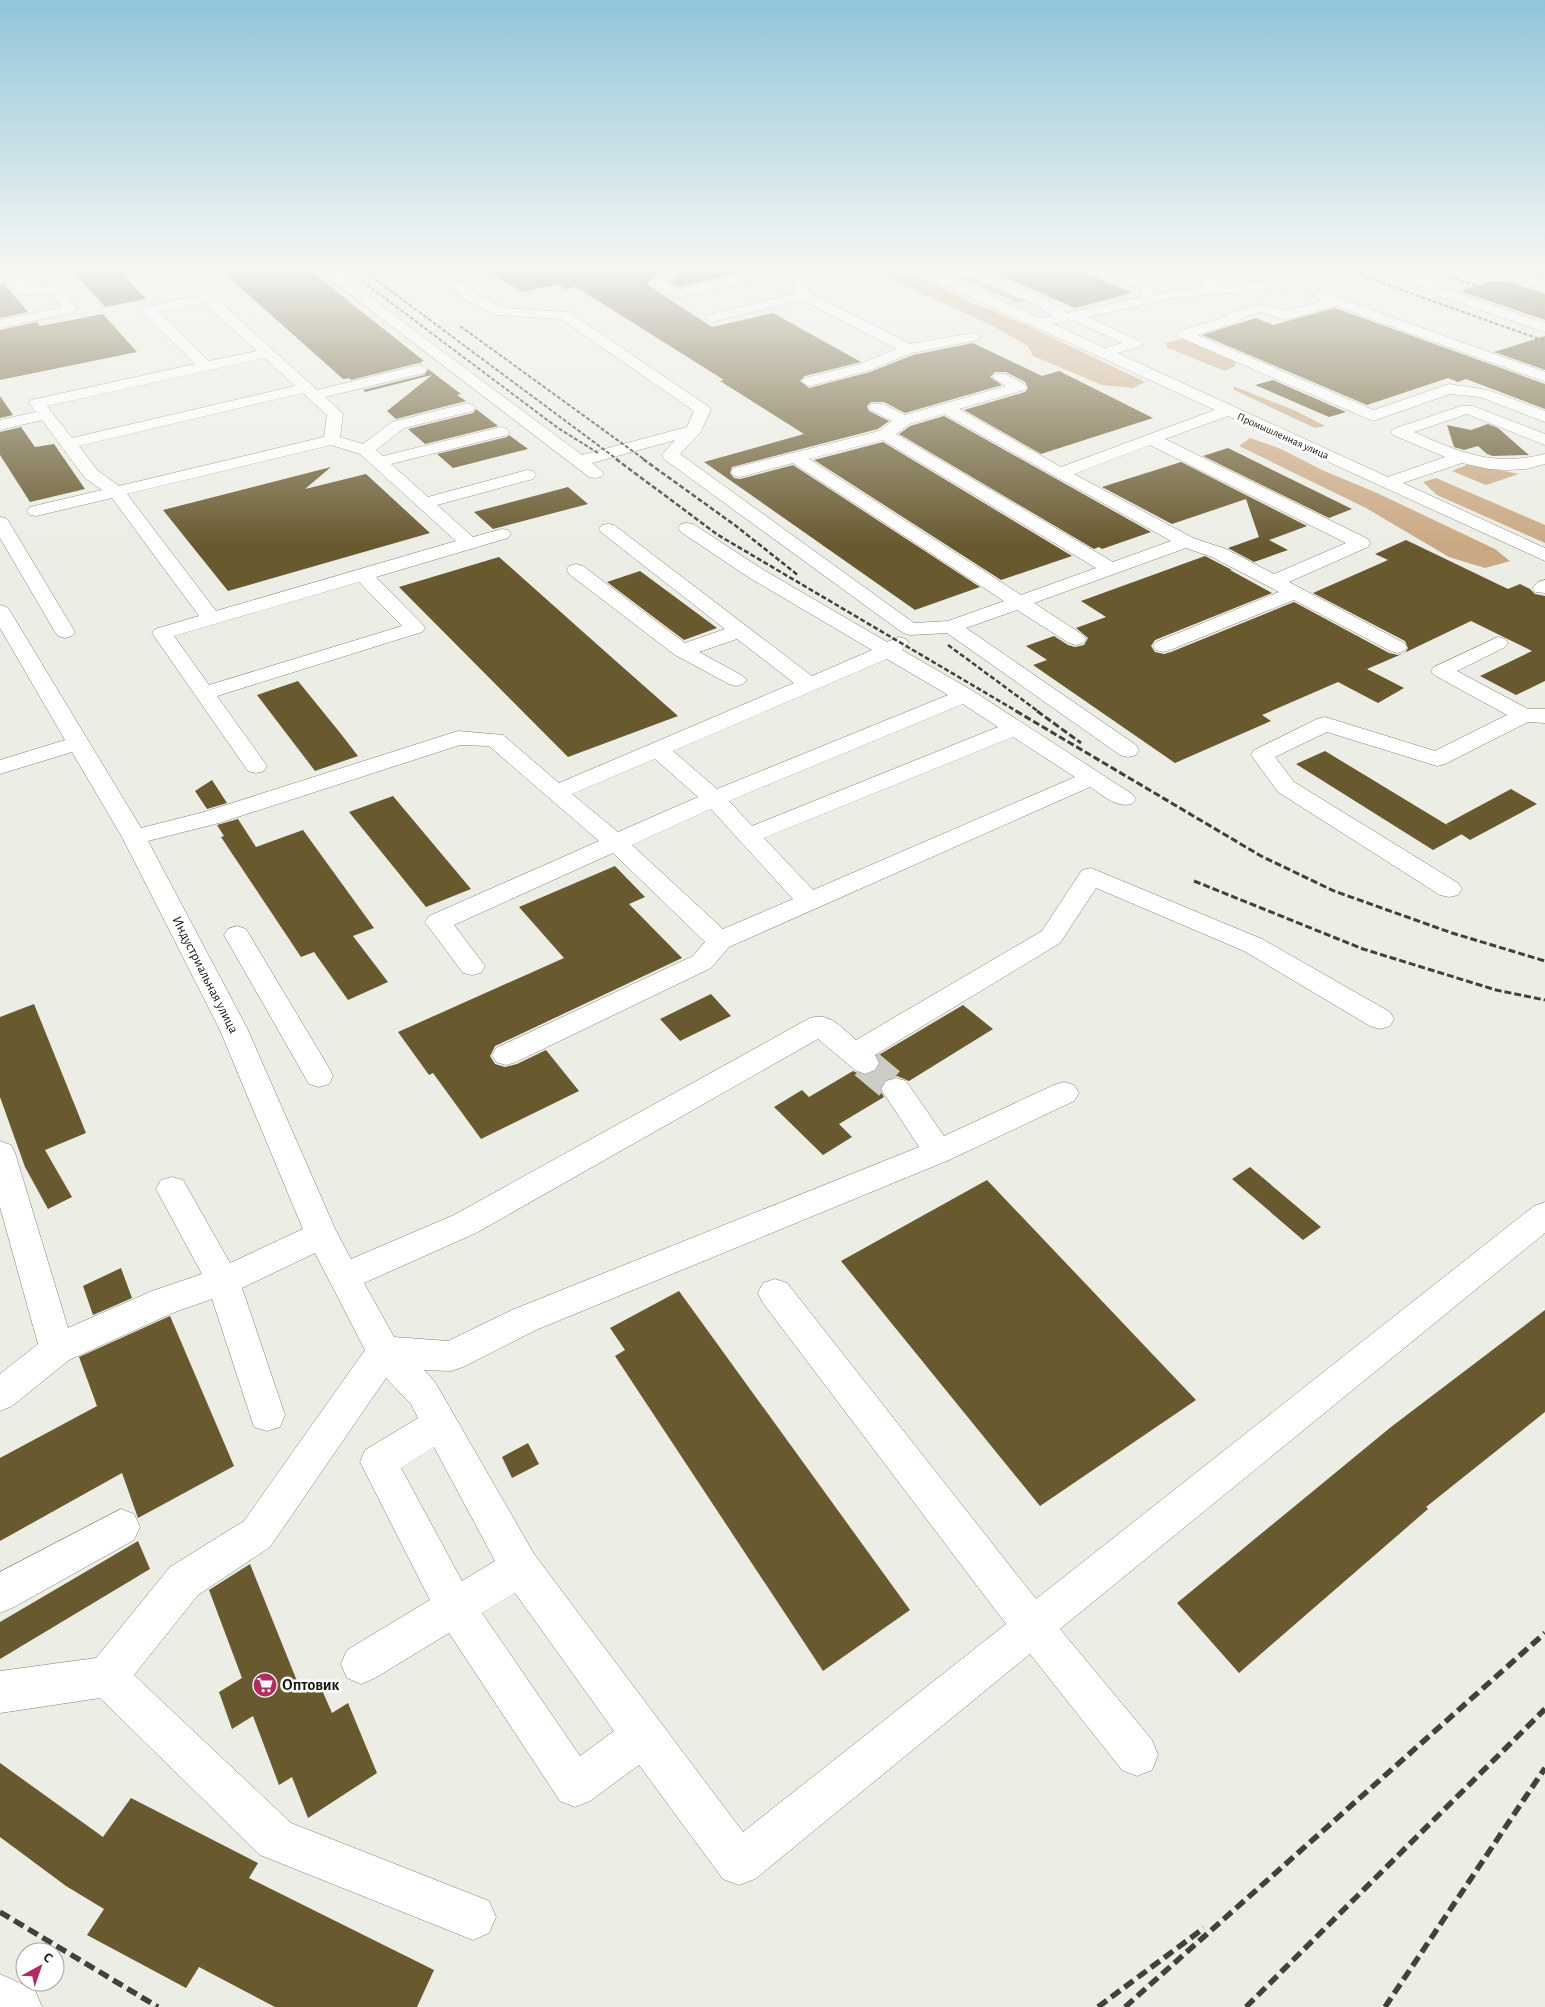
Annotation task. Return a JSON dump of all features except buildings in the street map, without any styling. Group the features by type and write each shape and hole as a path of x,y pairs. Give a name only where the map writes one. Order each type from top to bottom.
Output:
{"street":[{"path":"198,359 205,366"},
{"path":"212,619 116,492 92,474 37,403 241,359"},
{"path":"274,359 335,414 332,440"},
{"path":"443,359 595,473"},
{"path":"628,359 703,410 694,430 670,455 910,630 951,627 1186,542"},
{"path":"810,381 865,367 885,359"},
{"name":"Промышленная улица","path":"1114,359 1545,555"},
{"path":"1241,359 1373,416 1449,389 1483,393 1545,417"},
{"path":"1495,359 1545,377"},
{"path":"68,444 419,370"},
{"path":"740,472 885,434 903,421 1019,387 1000,377"},
{"path":"877,407 903,421"},
{"path":"366,450 398,425 467,408"},
{"path":"947,408 1186,542 1219,553 1397,647"},
{"path":"1545,440 1467,409 1400,432 1460,458 1513,466 1545,459"},
{"path":"1060,473 1226,411"},
{"path":"0,425 45,415"},
{"path":"579,461 694,430"},
{"path":"379,462 501,432"},
{"path":"885,434 1112,569"},
{"path":"1151,439 1361,543 1273,582"},
{"path":"36,510 332,440 366,450 470,544"},
{"path":"796,458 1076,639"},
{"path":"1387,483 1460,458"},
{"path":"425,503 527,475"},
{"path":"0,522 65,632"},
{"path":"687,528 755,573 964,696 1124,799"},
{"path":"608,529 810,685"},
{"path":"256,766 162,633 502,534"},
{"path":"576,570 682,651 736,680"},
{"path":"204,693 415,628 363,575"},
{"path":"1163,646 1295,593"},
{"name":"Индустриальная улица","path":"0,611 134,837 233,1028 322,1235 384,1352 423,1393 520,1568 739,1863 1033,1627"},
{"path":"951,627 1128,750"},
{"path":"557,792 888,651 900,643 910,630"},
{"path":"682,651 740,632"},
{"path":"1498,643 1441,671 1535,715"},
{"path":"472,966 438,922 617,844 714,799 964,696"},
{"path":"1449,889 1286,787 1262,755 1325,724 1438,759 1535,715"},
{"path":"749,836 1015,728"},
{"path":"134,837 211,818 458,738 495,740 617,844 720,941"},
{"path":"0,767 77,743"},
{"path":"658,749 714,799 810,902"},
{"path":"506,1055 702,962 720,941 1092,778"},
{"path":"344,1277 465,1224 820,1025 859,1058 1051,937 1091,876 1253,945 1380,1019"},
{"path":"237,935 319,1076"},
{"path":"896,1089 938,1152"},
{"path":"0,1692 107,1678 184,1581 257,1534 384,1352 451,1356 524,1320 938,1152 1064,1093"},
{"path":"0,1153 8,1209 57,1349"},
{"path":"172,1190 223,1282 267,1415"},
{"path":"1033,1627 1545,1216"},
{"path":"0,1395 57,1349 164,1301 223,1282 322,1235"},
{"path":"775,1293 1033,1627 1137,1755"},
{"path":"439,1424 378,1462 455,1607 575,1786 643,1736"},
{"path":"0,1594 121,1527"},
{"path":"361,1664 520,1568"},
{"path":"107,1678 276,1839 473,1917"},
{"path":"0,1998 18,2007"}],"shaded area":[{"path":"1039,359 1096,359 1145,382 1133,388 1102,385"},
{"path":"1194,359 1230,359 1236,361 1235,366 1225,371"},
{"path":"1233,386 1296,411 1325,426 1315,428 1234,390"},
{"path":"1250,438 1281,449 1322,470 1377,493 1495,549 1510,561 1485,568 1449,557 1366,508 1239,446"},
{"path":"1469,464 1519,474 1486,485 1452,471"},
{"path":"1436,478 1545,525 1545,543 1437,495 1423,482"}],"tunnel":[{"path":"865,1063 896,1089"}],"railway":[{"path":"466,359 558,428 598,453"},
{"path":"482,359 618,460"},
{"path":"505,359 645,460"},
{"path":"616,459 718,535 1018,712"},
{"path":"643,459 736,526 799,576"},
{"path":"948,645 1039,712"},
{"path":"1016,711 1261,856 1334,891 1452,933 1545,961"},
{"path":"1037,711 1081,743"},
{"path":"1194,881 1363,949 1496,990 1545,1000"},
{"path":"1125,2007 1545,1633"},
{"path":"1246,2007 1545,1709"},
{"path":"1385,2007 1545,1768"},
{"path":"0,1912 158,2007"},
{"path":"1098,2007 1204,1928"}],"place":[{"name":"Оптовик","path":"265,1685"}]}
